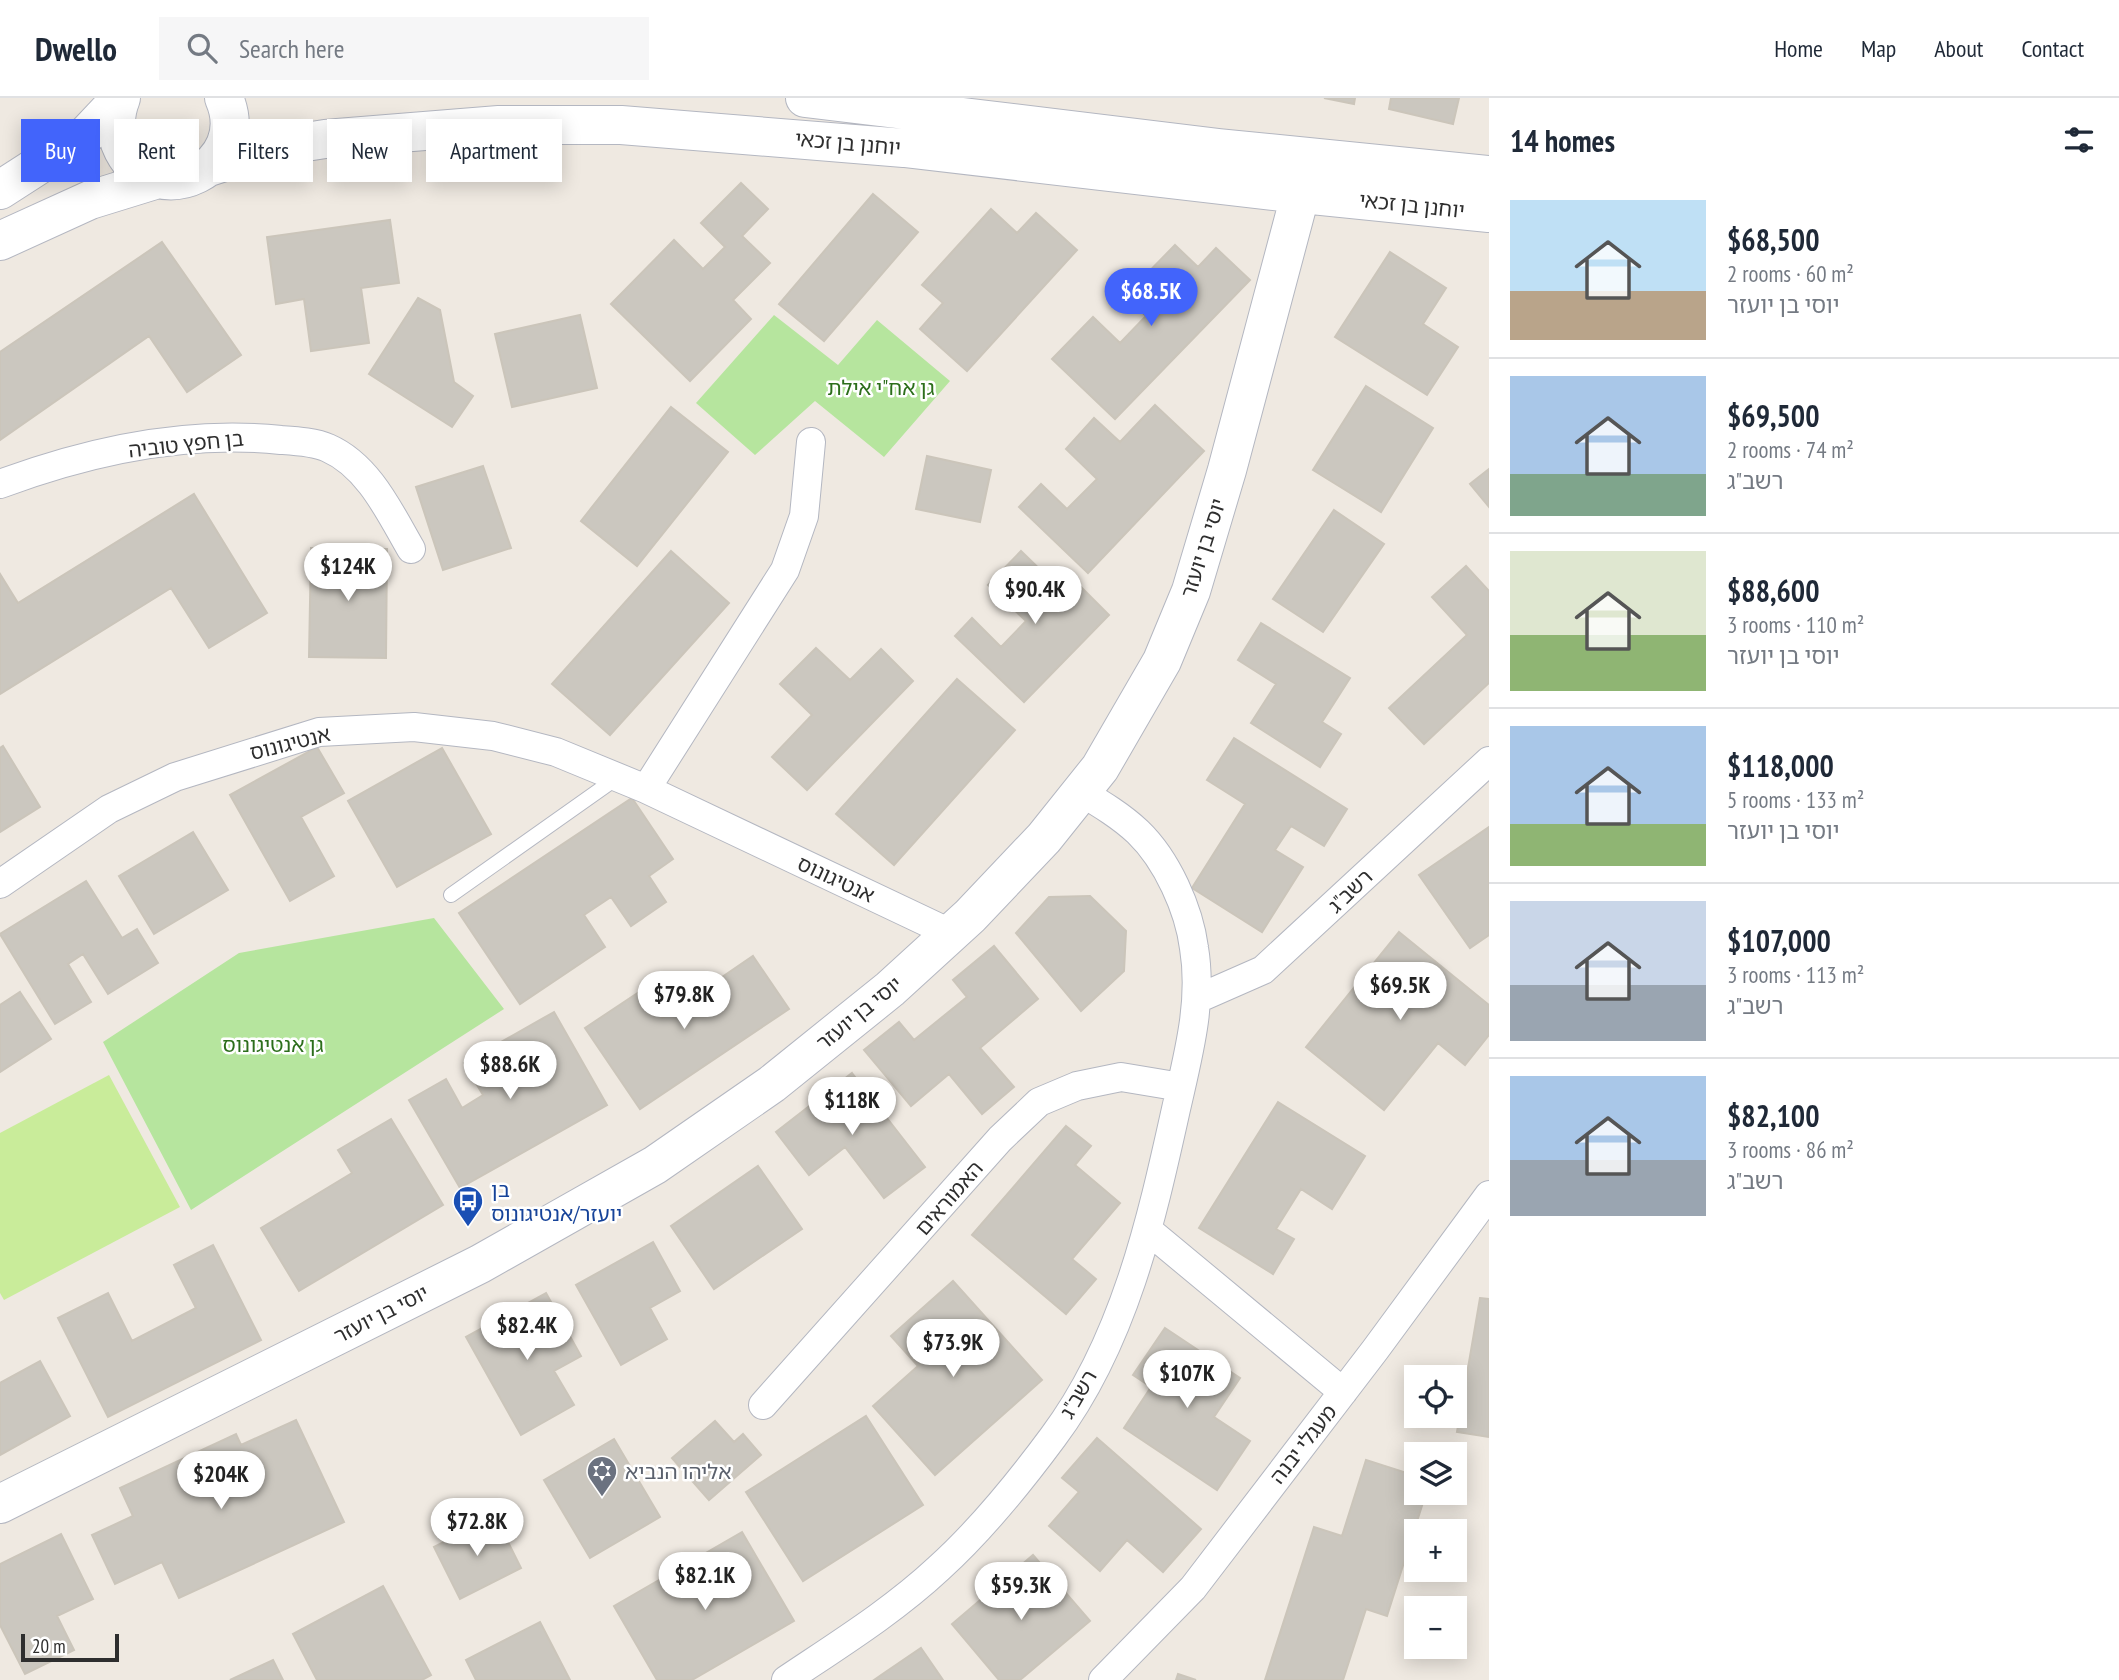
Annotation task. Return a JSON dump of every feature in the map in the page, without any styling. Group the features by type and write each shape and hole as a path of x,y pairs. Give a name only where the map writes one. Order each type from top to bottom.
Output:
{"street":[{"path":"116,119 121,98"},
{"path":"0,190 87,134 121,98"},
{"path":"209,167 219,156 229,136 229,114 224,98"},
{"name":"יוחנן בן זכאי","path":"806,98 879,102 1310,158 1489,175"},
{"path":"878,146 879,102"},
{"name":"יוחנן בן זכאי","path":"199,173 267,148 325,139 499,125 570,124 694,129 878,146 1489,213"},
{"name":"יוסי בן יועזר","path":"0,1504 480,1264 655,1165 782,1076 890,989 1044,838 1100,768 1162,661 1191,591 1227,470 1310,158"},
{"path":"0,241 90,200 148,182"},
{"name":"בן חפץ טוביה","path":"0,484 77,458 188,439 249,436 294,441 328,448 355,467 379,494 411,550"},
{"path":"646,789 785,570 804,516 811,442"},
{"name":"אנטיגונוס","path":"0,884 109,809 175,777 319,732 414,727 470,733 556,752 646,789 950,933"},
{"name":"רשב\"ג","path":"1196,999 1263,970 1489,761"},
{"name":"רשב\"ג","path":"786,1680 873,1620 939,1569 1004,1499 1055,1434 1093,1369 1149,1231 1181,1087 1196,999 1194,946 1181,902 1163,866 1140,833 1111,810 1081,792"},
{"name":"האמוראים","path":"764,1405 1000,1139 1039,1102 1077,1086 1121,1077 1181,1087"},
{"name":"מעגלי יבנה","path":"1103,1680 1193,1588 1489,1195"},
{"path":"1149,1231 1343,1392"}],"lane":[{"path":"451,895 618,777"}],"green space":[{"name":"גן אח\"י אילת","path":"774,315 838,365 877,320 950,381 884,457 815,401 755,455 696,403"},
{"name":"גן אנטיגונוס","path":"434,918 504,1009 191,1210 103,1042 239,953"},
{"path":"109,1075 180,1207 4,1300 0,1293 0,1133"}],"building":[{"path":"1324,98 1355,98 1354,104"},
{"path":"1391,98 1459,98 1453,124 1389,109"},
{"path":"741,183 768,209 742,236 770,263 733,300 751,319 690,381 611,304 674,240 703,269 725,247 701,223"},
{"path":"873,194 918,232 824,341 779,304"},
{"path":"991,209 1017,233 1036,213 1077,250 967,371 920,329 943,303 922,285"},
{"path":"390,220 399,283 361,288 369,343 311,351 304,299 276,304 267,237"},
{"path":"162,242 241,355 187,392 149,336 0,440 0,352"},
{"path":"1175,245 1198,267 1216,248 1250,280 1115,419 1052,359 1093,317 1120,343 1146,316 1125,296"},
{"path":"1390,252 1446,288 1423,324 1458,347 1427,395 1335,337"},
{"path":"418,298 440,310 454,382 473,396 452,427 369,374"},
{"path":"580,315 597,388 512,407 495,334"},
{"path":"1366,386 1433,428 1381,512 1313,470"},
{"path":"1155,405 1204,451 1088,573 1019,507 1041,484 1067,509 1097,479 1066,449 1094,418 1120,442"},
{"path":"671,407 728,452 637,566 581,521"},
{"path":"927,456 991,470 980,522 916,509"},
{"path":"483,466 511,548 443,570 416,487"},
{"path":"1489,469 1489,507 1470,484"},
{"path":"194,494 267,613 209,648 171,588 0,694 0,574 18,603"},
{"path":"1334,510 1384,544 1323,632 1273,599"},
{"path":"311,548 387,549 386,658 309,657"},
{"path":"671,551 729,603 610,735 552,684"},
{"path":"1021,551 1055,584 1066,572 1109,615 1024,702 955,636 972,618 1001,647 1026,621 988,585"},
{"path":"1466,566 1489,591 1489,683 1424,744 1389,708 1467,635 1432,597"},
{"path":"1261,623 1350,678 1322,722 1341,734 1320,767 1251,723 1276,684 1238,660"},
{"path":"816,648 850,680 881,649 913,681 807,790 772,757 812,715 780,684"},
{"path":"957,679 1015,730 894,865 836,814"},
{"path":"1234,738 1347,809 1324,846 1291,826 1275,850 1303,867 1262,932 1192,888 1245,804 1207,780"},
{"path":"3,746 40,807 0,832 0,748"},
{"path":"317,747 344,793 301,817 334,876 290,901 230,795"},
{"path":"442,748 491,834 397,887 348,801"},
{"path":"632,798 673,859 649,876 666,902 631,926 611,897 584,915 605,947 520,1004 459,913"},
{"path":"1489,827 1489,935 1470,948 1419,875"},
{"path":"193,832 228,890 154,934 119,876"},
{"path":"86,881 122,938 137,929 158,963 108,994 83,954 68,964 91,1002 55,1024 0,934"},
{"path":"1090,896 1126,931 1124,971 1081,1011 1016,933 1049,897"},
{"path":"1399,932 1489,1005 1489,1035 1465,1065 1438,1043 1384,1110 1306,1047"},
{"path":"994,946 1038,999 980,1048 1014,1087 982,1114 949,1074 911,1106 864,1050 899,1022 914,1040 967,997 953,980"},
{"path":"753,956 789,1009 640,1109 585,1028 642,990 662,1018"},
{"path":"20,992 51,1039 0,1072 0,1005"},
{"path":"554,1012 607,1105 460,1188 409,1100 446,1079 462,1108 483,1095 464,1063"},
{"path":"852,1073 925,1167 884,1198 845,1147 809,1175 776,1132"},
{"path":"1278,1102 1365,1156 1332,1209 1301,1189 1276,1229 1294,1239 1273,1274 1199,1228"},
{"path":"391,1119 443,1205 299,1291 261,1228 352,1173 338,1150"},
{"path":"1066,1126 1091,1146 1075,1165 1120,1203 1072,1259 1096,1279 1066,1314 972,1235"},
{"path":"758,1166 802,1229 714,1289 671,1226"},
{"path":"653,1242 680,1291 650,1308 667,1339 621,1365 576,1285"},
{"path":"213,1245 261,1340 108,1417 58,1318 108,1293 132,1341 196,1308 174,1265"},
{"path":"953,1281 1042,1380 935,1475 873,1406 918,1366 891,1336"},
{"path":"546,1293 581,1356 554,1371 574,1405 521,1435 466,1337"},
{"path":"1480,1298 1489,1299 1489,1437 1457,1432 1458,1428 1467,1428 1467,1374"},
{"path":"1165,1328 1240,1378 1214,1417 1250,1441 1217,1490 1124,1428 1151,1387 1133,1375"},
{"path":"40,1361 70,1416 0,1455 0,1383"},
{"path":"866,1416 923,1505 803,1581 746,1492"},
{"path":"296,1420 344,1522 179,1598 162,1562 115,1584 92,1535 133,1516 120,1488 236,1434 241,1445"},
{"path":"715,1421 734,1442 743,1434 761,1455 709,1500 672,1458"},
{"path":"1097,1438 1201,1529 1163,1572 1127,1540 1100,1571 1049,1526 1079,1492 1062,1478"},
{"name":"אליהו הנביא","path":"614,1439 660,1517 590,1558 544,1480"},
{"path":"1366,1460 1404,1472 1404,1505 1422,1505 1418,1519 1404,1519 1404,1562 1387,1616 1366,1609 1343,1680 1265,1680 1314,1527 1342,1536"},
{"path":"495,1516 521,1568 460,1599 434,1547"},
{"path":"742,1532 794,1621 692,1680 657,1680 614,1606"},
{"path":"61,1534 93,1599 57,1616 74,1650 25,1674 0,1625 0,1564"},
{"path":"1033,1555 1090,1621 1020,1680 999,1680 952,1624"},
{"path":"383,1586 431,1675 422,1680 317,1680 293,1634"},
{"path":"540,1622 570,1680 476,1680 466,1660"},
{"path":"921,1648 943,1680 874,1680 884,1673"},
{"path":"273,1660 283,1680 230,1680"},
{"path":"1178,1674 1196,1680 1176,1680"}],"place":[{"name":"בן יועזר/אנטיגונוס","path":"468,1228"},
{"name":"אליהו הנביא","path":"602,1498"}]}
